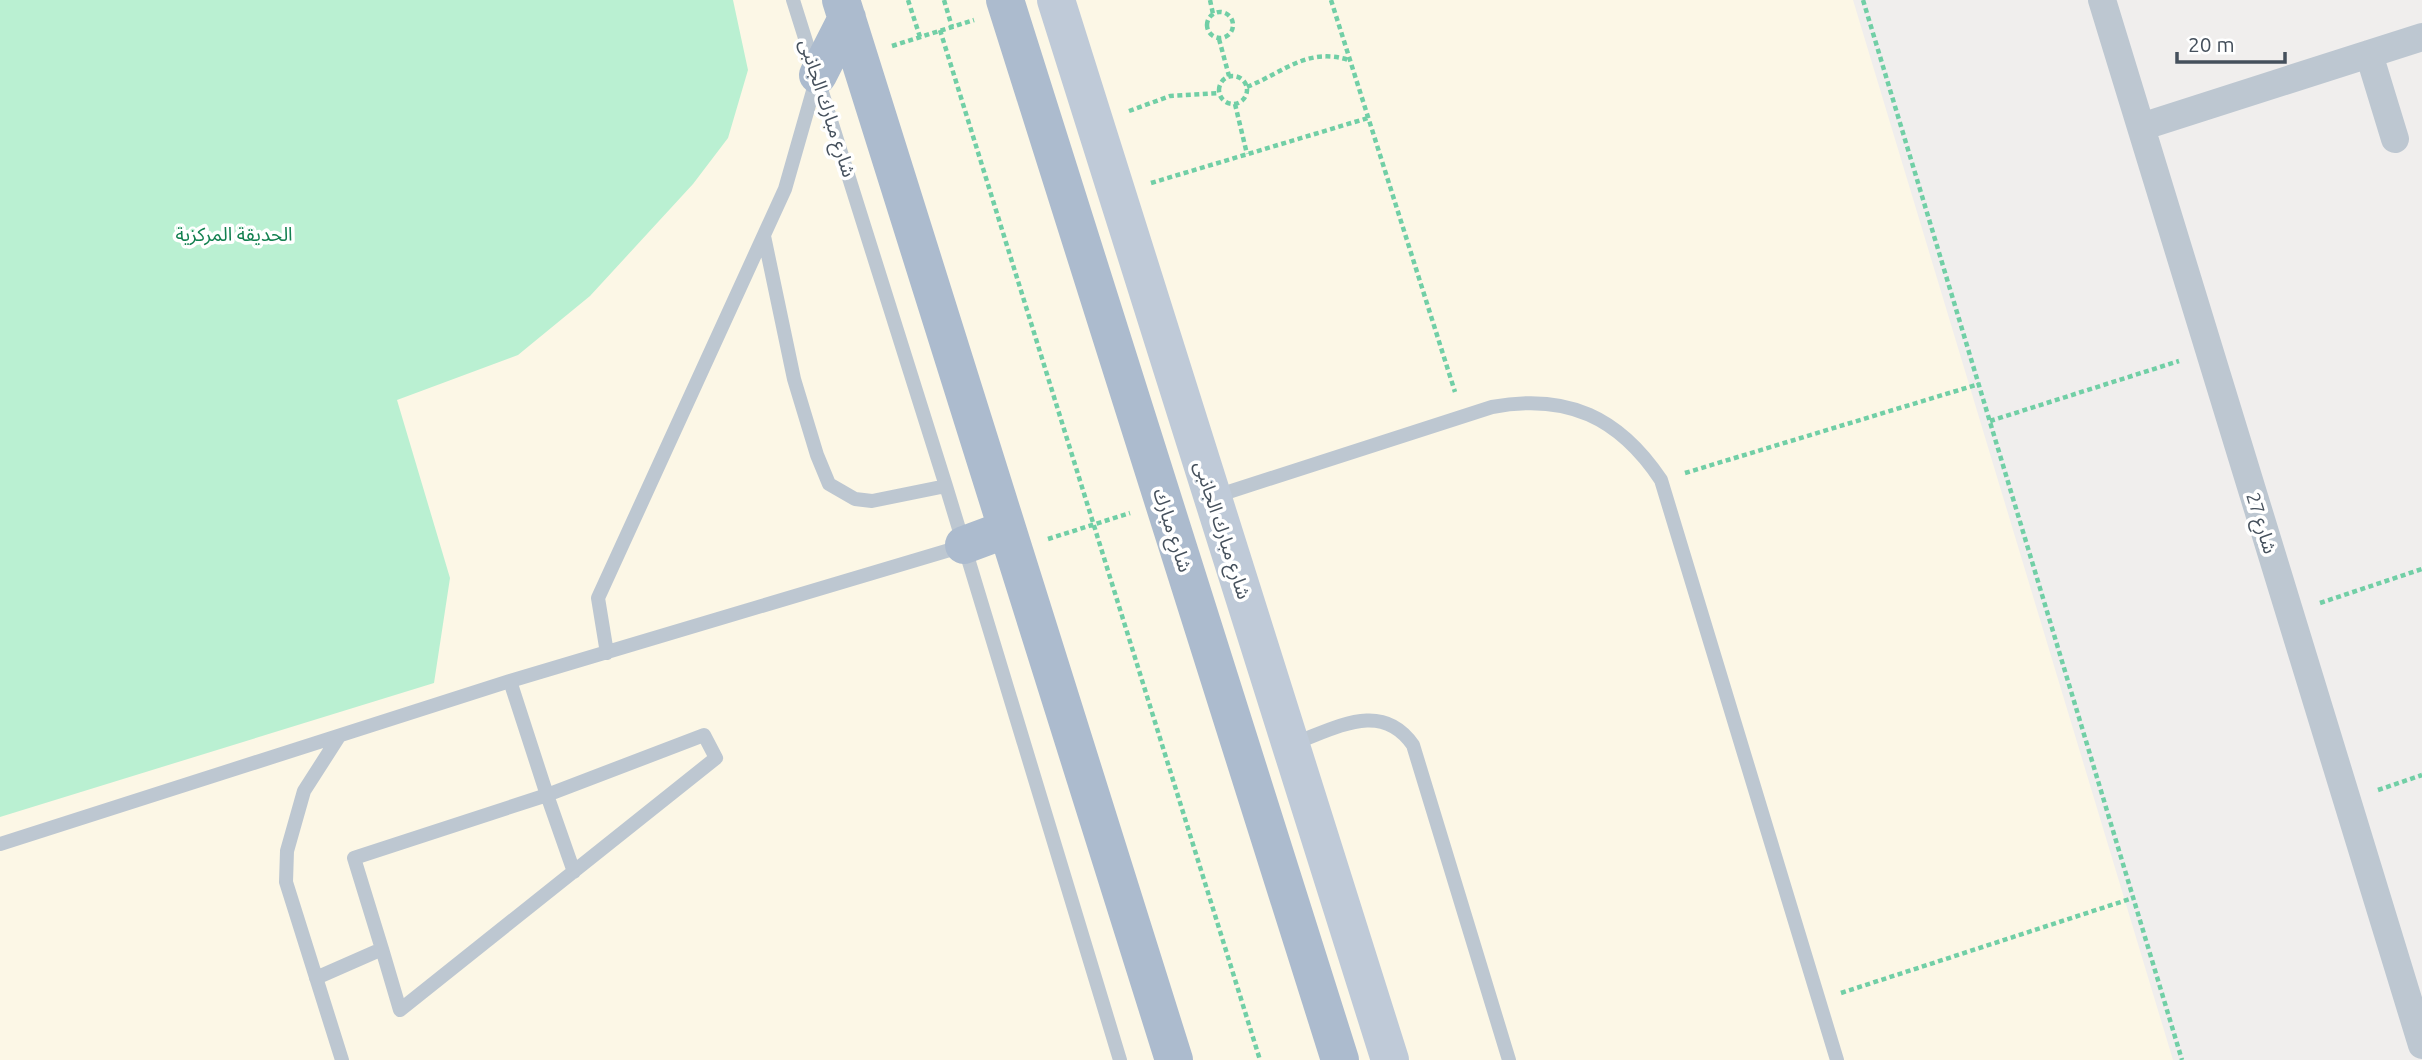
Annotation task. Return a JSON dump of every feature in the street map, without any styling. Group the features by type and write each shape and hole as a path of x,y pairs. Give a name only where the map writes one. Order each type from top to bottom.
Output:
{"main road":[{"name":"شارع مبارك الجانبى","path":"1056,0 1390,1060"},
{"name":"شارع مبارك","path":"1006,4 1340,1060"},
{"path":"818,75 844,9"},
{"path":"844,9 1174,1060"},
{"path":"964,545 1011,539"}],"street":[{"name":"شارع 27","path":"2102,0 2420,1035"},
{"path":"2141,127 2422,37"},
{"path":"2369,54 2395,139"}],"lane":[{"name":"شارع مبارك الجانبى","path":"793,0 946,486 1119,1060"},
{"path":"607,653 598,598 785,189 818,75"},
{"path":"764,236 794,379 817,455 830,484 855,499 872,501 946,486"},
{"path":"1212,498 1463,416 1517,402 1566,406 1611,426 1647,459 1661,480 1837,1060"},
{"path":"0,844 510,681 964,545"},
{"path":"510,681 574,872"},
{"path":"1291,744 1373,719 1394,725 1413,745 1510,1060"},
{"path":"704,735 716,758 400,1010 354,858 547,795 704,735"},
{"path":"338,738 319,763 304,791 287,851 286,882 342,1060"},
{"path":"316,978 382,949"}],"path":[{"path":"908,0 920,37"},
{"path":"944,0 952,27"},
{"path":"1210,0 1213,14 1207,25 1208,32 1219,39 1229,76"},
{"path":"1331,0 1463,416"},
{"path":"1863,0 2182,1060"},
{"path":"860,57 952,27 1006,4"},
{"path":"1213,14 1227,13 1232,19 1232,33 1219,39"},
{"path":"940,30 1259,1060"},
{"path":"1247,87 1302,58 1330,55 1350,60"},
{"path":"1219,93 1221,83 1229,76 1237,76 1247,87"},
{"path":"1219,93 1228,104 1236,104 1245,98 1247,87"},
{"path":"1098,135 1122,115 1150,101 1189,93 1219,93"},
{"path":"1236,104 1247,154"},
{"path":"1116,193 1368,118"},
{"path":"1990,421 2209,351"},
{"path":"1661,480 1979,384"},
{"path":"1011,539 1092,525 1164,503"},
{"path":"2290,612 2422,569"},
{"path":"2347,801 2422,775"},
{"path":"1819,1001 2133,898"}],"shaded area":[{"path":"0,0 1853,0 2173,1060 0,1060"}],"green space":[{"name":"الحديقة المركزية","path":"0,0 733,0 748,70 728,138 693,184 590,296 518,355 397,400 450,578 434,683 0,817"}]}
